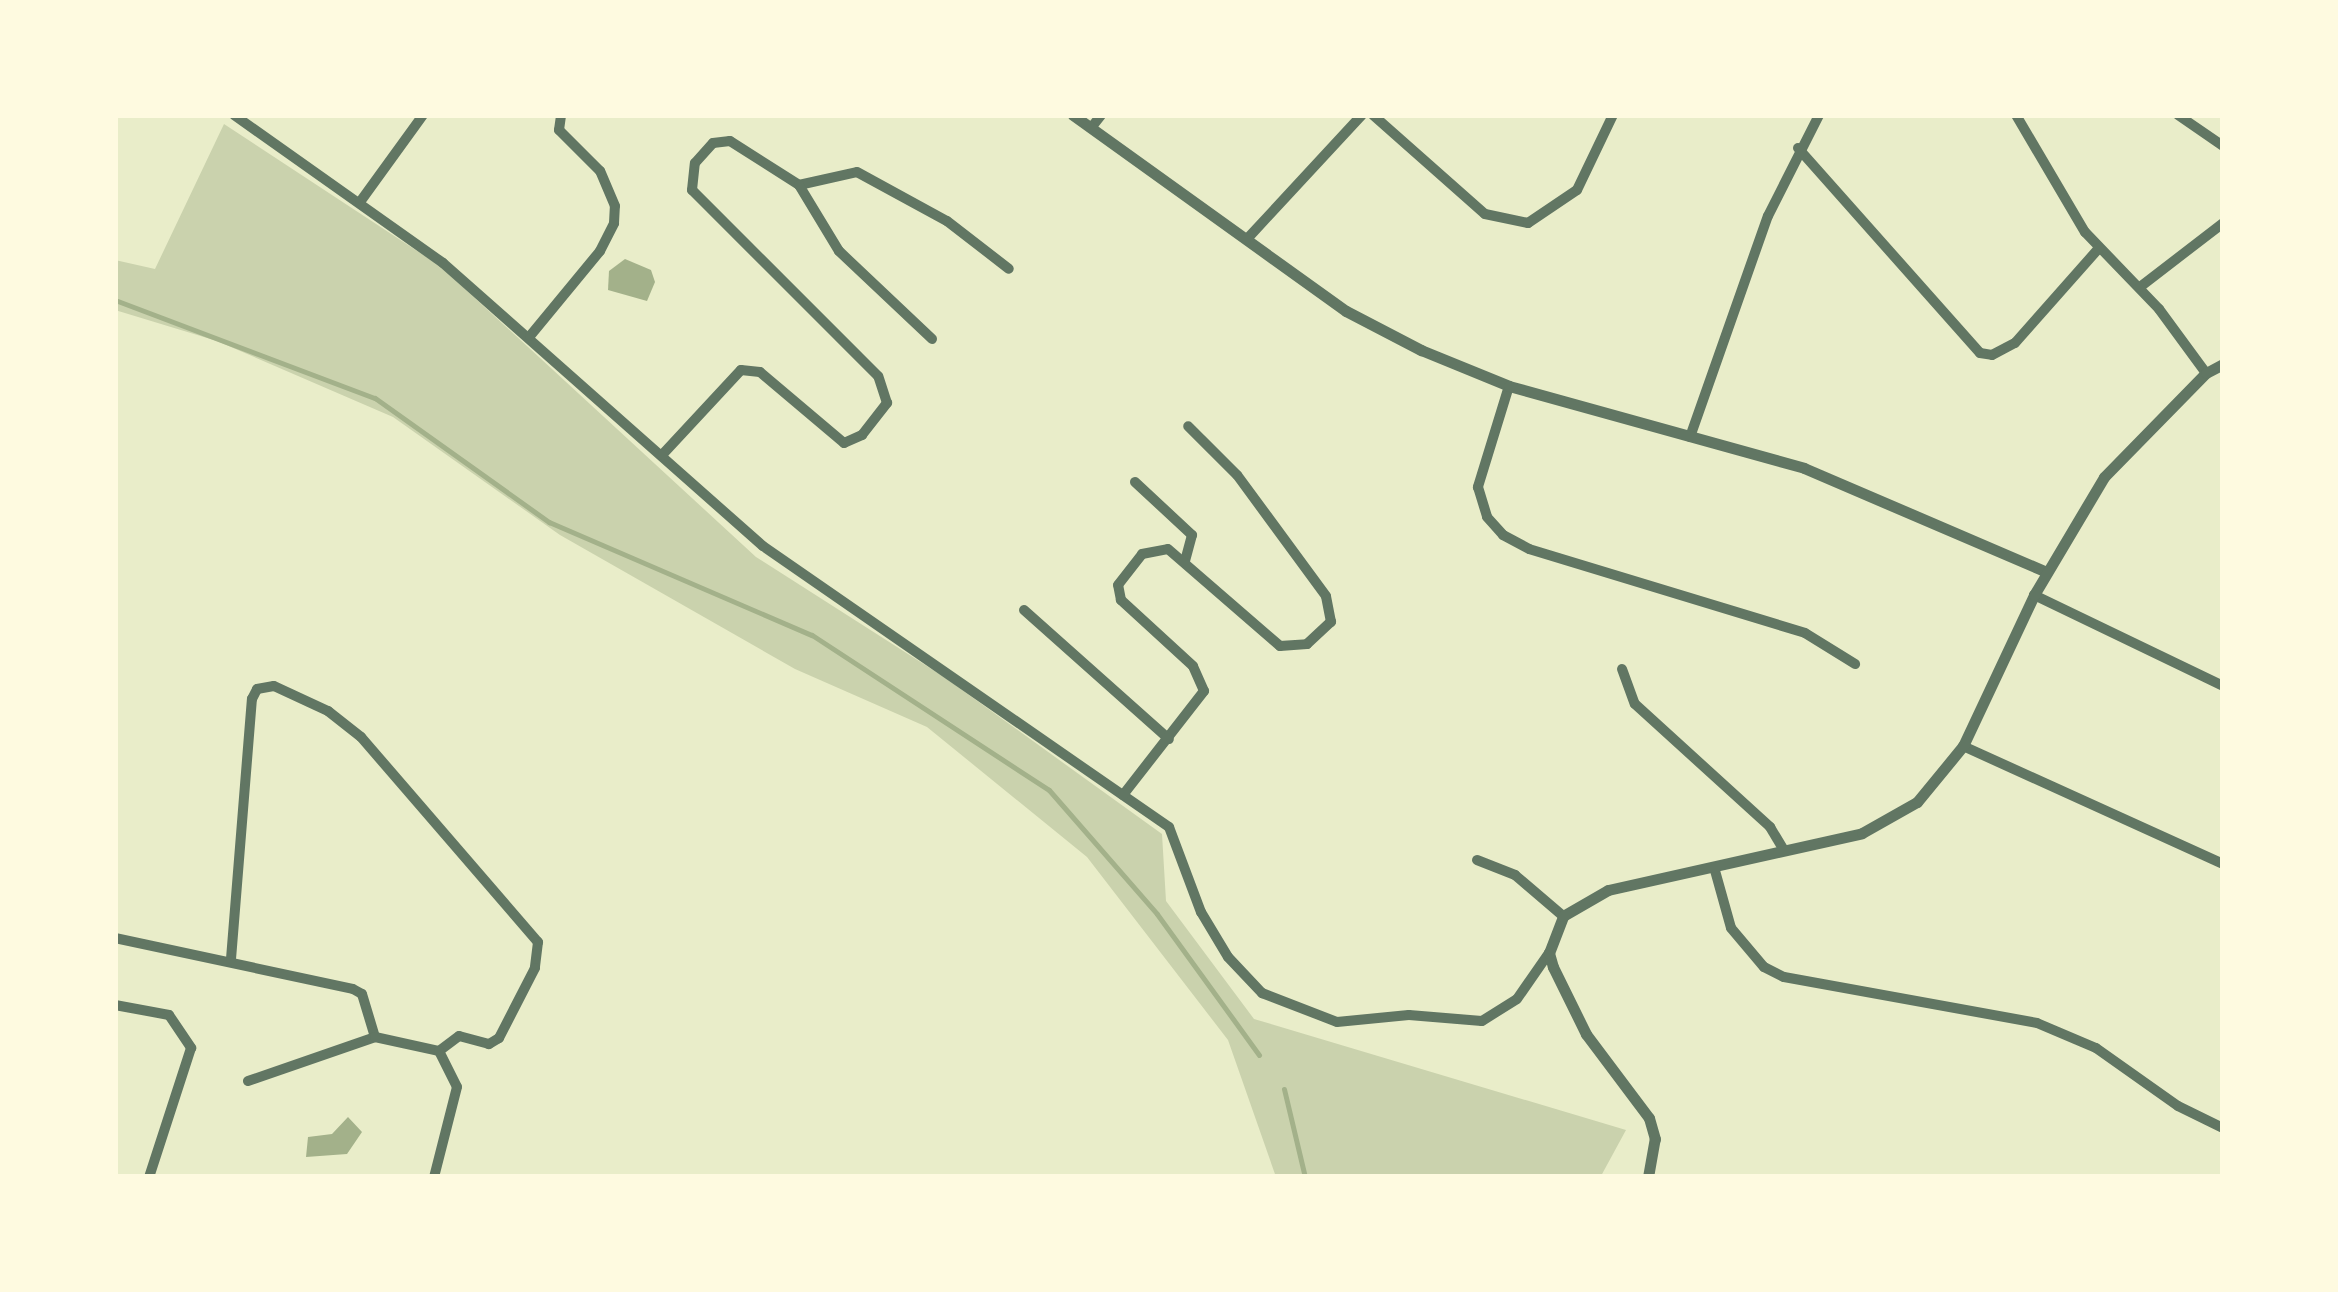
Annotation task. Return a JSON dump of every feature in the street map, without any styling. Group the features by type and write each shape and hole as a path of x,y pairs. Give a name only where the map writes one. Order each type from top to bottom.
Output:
{"street":[{"path":"234,115 360,202 530,336 793,568 968,683 1174,832 1202,912 1246,978 1262,992 1315,1017 1337,1022 1409,1015 1493,1018 1517,999 1549,953 1563,916 1608,890 1862,833 1895,818 1935,785 1963,746 2034,595 2110,470 2206,373 2223,364"},
{"path":"360,202 423,115"},
{"path":"530,336 600,251 614,223 614,206 600,171 559,130 561,115"},
{"path":"1073,115 1380,330 1509,386 1804,468 2047,572"},
{"path":"1091,128 1101,115"},
{"path":"1247,239 1362,115"},
{"path":"1373,115 1485,214 1528,223 1577,190 1613,115"},
{"path":"1690,436 1798,148 1819,115"},
{"path":"2016,115 2064,203 2099,248 2140,287 2206,373"},
{"path":"2178,115 2223,146"},
{"path":"662,454 741,370 760,372 844,443 862,435 882,412 888,396 878,376 697,197 689,181 695,163 721,140 799,185 828,239 932,339"},
{"path":"1798,148 1980,352 1992,355 2015,343 2099,248"},
{"path":"799,185 857,172 947,222 1009,269"},
{"path":"2140,287 2223,223"},
{"path":"1509,386 1478,487 1487,517 1502,534 1529,549 1805,633 1855,664"},
{"path":"1122,795 1199,702 1203,682 1121,600 1118,584 1155,547 1185,561 1280,646 1307,644 1331,622 1326,596 1273,524 1188,426"},
{"path":"1135,482 1192,535 1185,561"},
{"path":"2034,595 2223,686"},
{"path":"1024,610 1168,738"},
{"path":"1622,669 1635,704 1770,827 1784,850"},
{"path":"230,959 252,699 257,689 274,686 328,711 386,760 538,942 534,968 499,1038 489,1044 459,1036 440,1051"},
{"path":"1963,746 2223,864"},
{"path":"1477,860 1515,875 1563,916"},
{"path":"1714,867 1731,928 1764,967 1784,977 2037,1023 2096,1048 2178,1106 2223,1128"},
{"path":"115,938 230,959 353,988 362,994 375,1037"},
{"path":"1549,953 1586,1034 1648,1118 1655,1139 1648,1177"},
{"path":"115,1005 169,1015 190,1048 149,1177"},
{"path":"248,1081 375,1037 440,1051"},
{"path":"434,1177 457,1087 440,1051"}],"shaded area":[{"path":"224,124 440,266 756,557 944,677 1162,834 1166,901 1254,1019 1626,1130 1601,1176 1276,1177 1228,1040 1087,857 927,727 795,669 560,535 393,417 217,341 115,310 115,260 155,269"},
{"path":"625,259 651,270 655,282 647,301 608,290 609,271"},
{"path":"348,1117 362,1132 347,1154 306,1157 308,1137 332,1134"}],"waterway":[{"path":"115,300 375,398 549,522 812,635 1049,790 1157,914 1259,1055"},
{"path":"1284,1089 1305,1177"}]}
